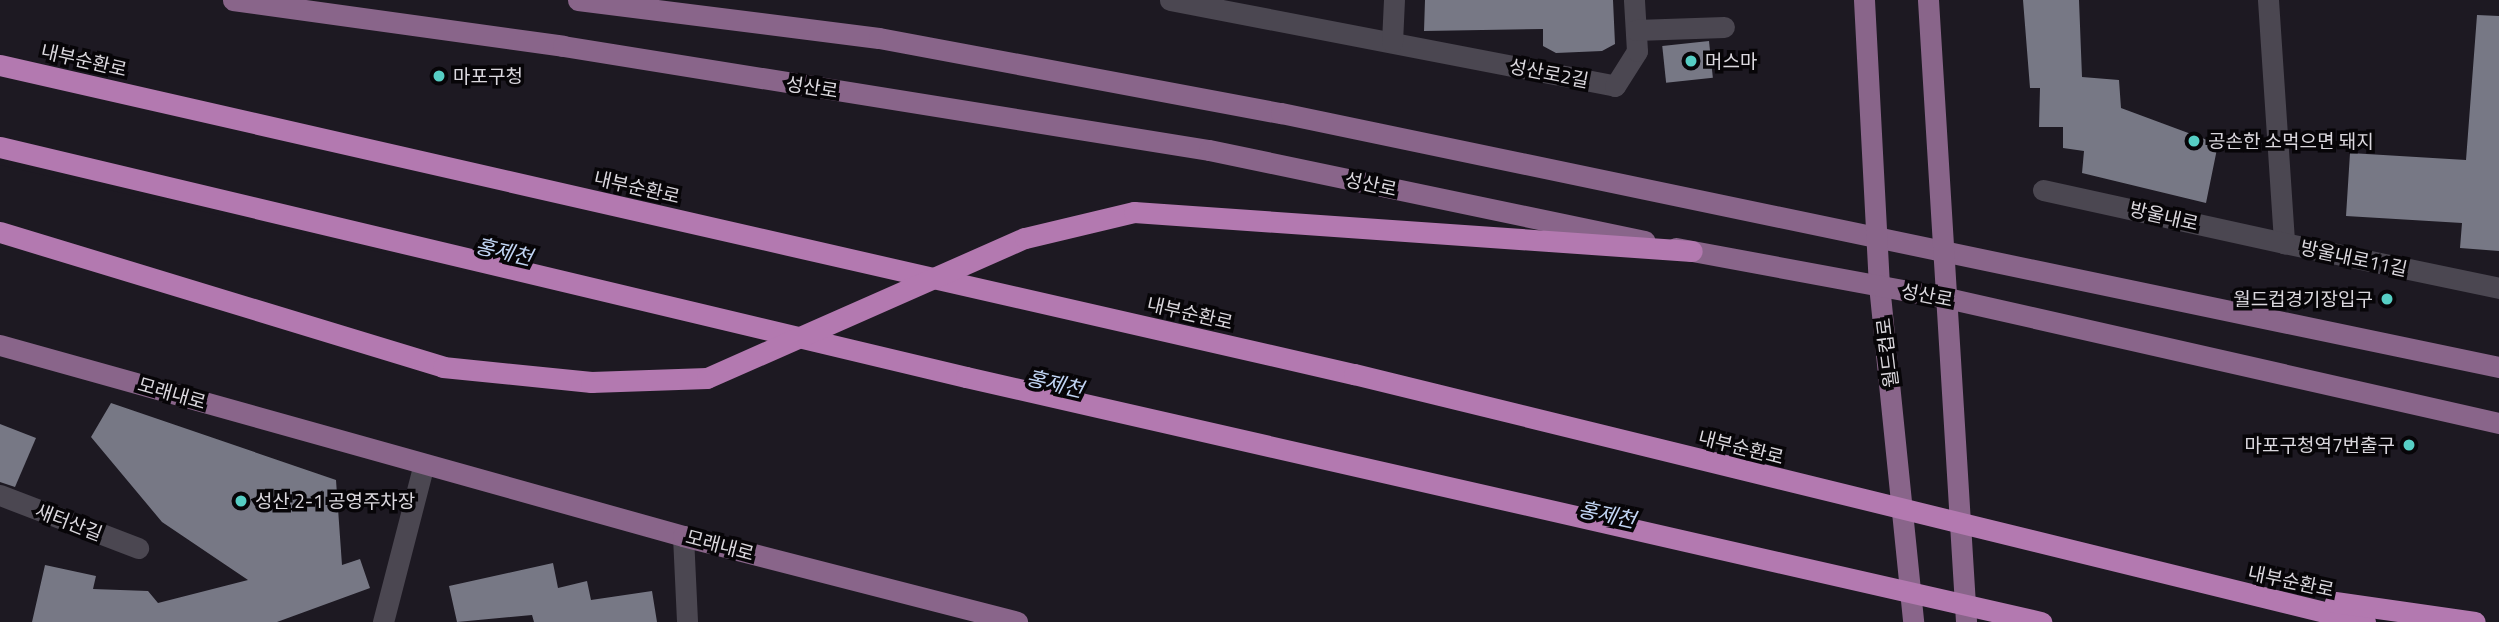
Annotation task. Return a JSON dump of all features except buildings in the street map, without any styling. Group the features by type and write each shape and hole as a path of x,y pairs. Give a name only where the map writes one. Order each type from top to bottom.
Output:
{"highway":[{"name":"내부순환로","path":"0,65 1354,374 2177,580 2365,622"},
{"path":"0,147 885,358 2041,622"},
{"path":"0,232 443,368 591,382 707,378 1025,238 1134,212 1692,251"},
{"path":"2177,580 2475,622"}],"main road":[{"name":"성산로","path":"233,0 563,46 1209,150 1692,251 1947,298 2499,423"},
{"path":"578,0 879,38 1944,249 2499,367"},
{"name":"월드컵로","path":"1864,0 1875,235 1913,622"},
{"path":"1928,0 1957,438 1966,622"},
{"name":"모래내로","path":"0,345 683,536 1017,622"}],"street":[{"name":"성산로2길","path":"1170,0 1206,4 1615,86 1637,51 1634,0"},
{"path":"1392,43 1394,0"},
{"name":"방울내로11길","path":"2267,0 2284,243 2499,288"},
{"path":"1636,30 1724,27"},
{"name":"방울내로","path":"2043,190 2284,243"},
{"path":"383,622 424,464"},
{"name":"새터산길","path":"0,495 138,548"},
{"path":"683,536 687,622"}],"pier":[{"path":"0,54 2415,619 2418,622 1991,622 0,165"}],"place":[{"name":"머스마","path":"1691,61"},
{"name":"마포구청","path":"439,76"},
{"name":"공손한 소먹으면 돼지","path":"2194,141"},
{"name":"월드컵경기장입구","path":"2387,299"},
{"name":"마포구청역7번출구","path":"2409,445"},
{"name":"성산 2-1 공영주차장","path":"241,501"}],"water label":[{"name":"홍제천","path":"504,251"},
{"name":"홍제천","path":"1055,383"},
{"name":"홍제천","path":"1607,514"}]}
